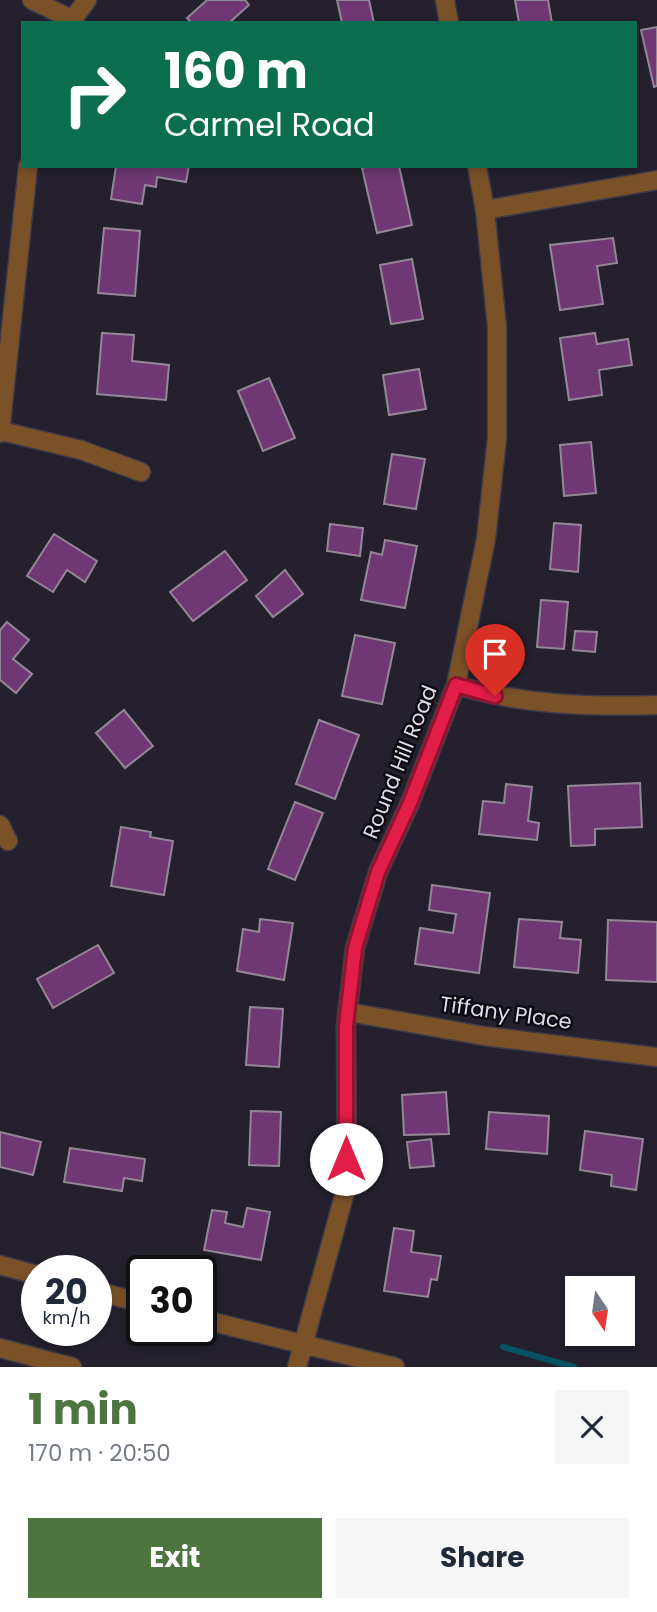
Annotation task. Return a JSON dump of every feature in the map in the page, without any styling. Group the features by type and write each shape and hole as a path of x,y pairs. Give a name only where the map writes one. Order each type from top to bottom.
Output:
{"street":[{"path":"32,0 70,21 87,0"},
{"path":"445,0 449,21"},
{"path":"27,168 5,328 0,432 81,450 141,472"},
{"name":"Round Hill Road","path":"297,1367 346,1185 346,1026 355,948 378,872 410,803 456,685 486,539 497,438 497,327 485,210 477,168"},
{"path":"485,210 657,180"},
{"path":"456,685 495,696 560,705 657,705"},
{"name":"Tiffany Place","path":"348,1012 484,1035 657,1057"},
{"path":"0,1265 21,1271"},
{"path":"217,1323 395,1367"},
{"path":"0,1348 72,1367"}],"building":[{"path":"207,0 245,0 249,5 231,21 190,21 187,18"},
{"path":"337,0 369,0 374,21 342,21"},
{"path":"515,0 548,0 552,21 519,21"},
{"path":"657,27 657,86 654,87 641,30"},
{"path":"116,168 189,168 186,182 157,177 156,187 145,185 142,204 111,199"},
{"path":"362,168 399,168 412,225 377,233"},
{"path":"104,228 140,231 135,296 98,293"},
{"path":"613,238 617,263 597,266 603,304 560,310 550,245"},
{"path":"412,259 423,319 391,324 380,265"},
{"path":"102,333 134,335 132,361 169,365 166,400 97,394"},
{"path":"595,333 597,344 628,339 632,365 599,370 602,395 569,400 560,338"},
{"path":"419,369 426,409 389,415 383,375"},
{"path":"269,378 295,438 263,451 238,391"},
{"path":"591,442 596,493 564,496 560,445"},
{"path":"392,454 425,459 416,509 384,504"},
{"path":"554,523 581,525 578,572 550,569"},
{"path":"330,524 363,528 360,556 327,551"},
{"path":"54,534 97,561 85,582 67,570 53,592 27,576"},
{"path":"385,540 417,546 405,608 361,600 371,552 382,555"},
{"path":"225,551 247,580 193,621 170,592"},
{"path":"285,570 303,594 273,617 256,596"},
{"path":"541,600 568,602 564,649 537,647"},
{"path":"7,622 29,640 13,659 32,674 16,693 0,680 0,630"},
{"path":"575,631 597,632 595,652 573,650"},
{"path":"355,635 395,643 382,704 342,696"},
{"path":"124,710 153,746 125,768 96,733"},
{"path":"319,720 359,735 335,799 296,784"},
{"path":"640,783 642,827 595,829 595,845 571,846 568,786"},
{"path":"506,784 532,787 528,821 539,823 537,840 479,834 483,801 504,803"},
{"path":"295,802 323,813 295,880 268,869"},
{"path":"121,827 151,832 150,837 173,841 164,895 111,886"},
{"path":"432,885 490,893 479,973 415,964 420,928 453,933 456,914 429,910"},
{"path":"260,919 293,923 284,980 237,971 243,929 259,932"},
{"path":"519,919 562,922 560,938 581,940 578,973 514,967"},
{"path":"608,920 657,922 657,982 606,980"},
{"path":"98,945 114,973 53,1008 37,979"},
{"path":"250,1007 283,1009 279,1067 246,1065"},
{"path":"446,1092 449,1134 404,1135 402,1095"},
{"path":"251,1111 281,1112 279,1166 249,1165"},
{"path":"489,1112 549,1116 547,1154 486,1149"},
{"path":"585,1131 643,1139 636,1190 611,1186 612,1175 580,1170"},
{"path":"0,1132 41,1142 33,1175 0,1167"},
{"path":"431,1139 434,1166 410,1168 407,1142"},
{"path":"70,1148 145,1159 142,1181 124,1178 122,1191 64,1182"},
{"path":"247,1208 270,1212 261,1260 204,1250 212,1210 227,1212 225,1223 243,1227"},
{"path":"394,1228 414,1231 411,1252 441,1256 437,1280 431,1279 428,1297 384,1291"}],"waterway":[{"path":"503,1347 574,1367"}],"route":[{"path":"346,1159 346,1026 355,948 378,872 410,803 456,685 495,696"}]}
